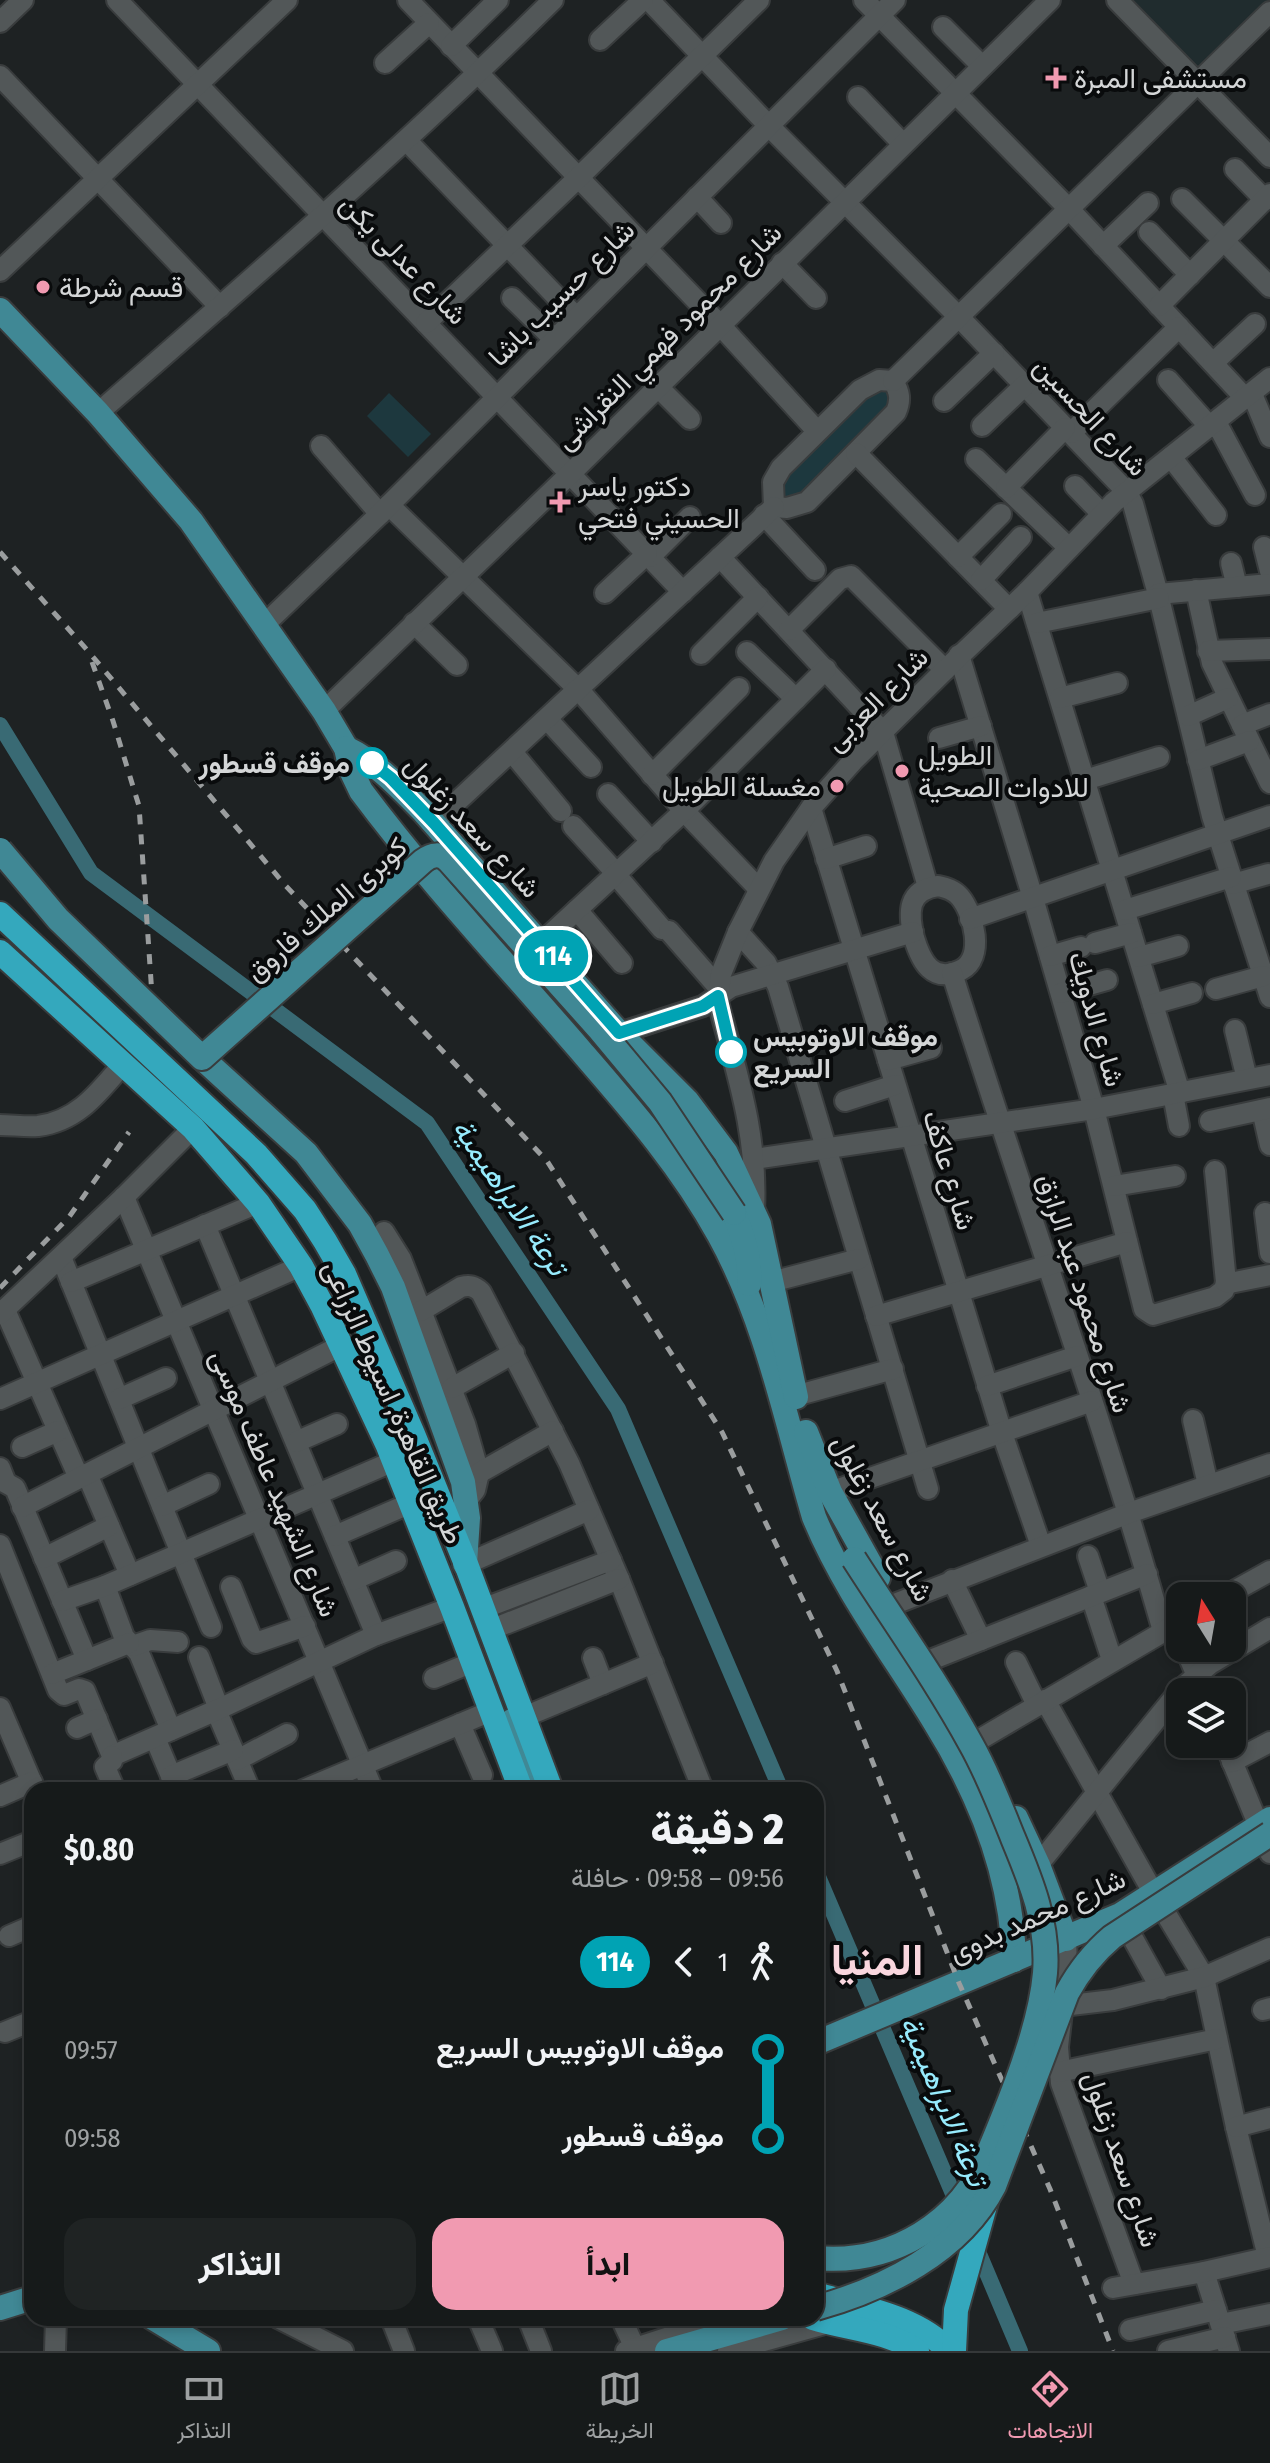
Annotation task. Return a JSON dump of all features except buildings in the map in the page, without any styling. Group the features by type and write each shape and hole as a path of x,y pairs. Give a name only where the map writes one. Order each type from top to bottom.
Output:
{"highway":[{"name":"طريق القاهرة, اسيوط الزراعى","path":"3,924 256,1154 305,1210 344,1274 413,1434 548,1782"},
{"name":"طريق القاهرة, اسيوط الزراعى","path":"0,952 193,1128 258,1203 301,1266 342,1345 391,1453 518,1782"},
{"path":"391,1453 413,1434"},
{"path":"952,2351 959,2298 986,2202"},
{"path":"824,2297 915,2325 952,2351"},
{"path":"824,2317 904,2342 917,2351"}],"main road":[{"name":"شارع سعد زغلول","path":"0,310 98,413 191,521 324,711 346,748 351,770 361,791 656,1138 690,1186 720,1237 747,1294 814,1517 824,1540 861,1606 936,1724 981,1813 1006,1890 1013,1925 1014,1960"},
{"name":"شارع سعد زغلول","path":"346,748 391,778 434,823 619,1033 687,1101 732,1164 744,1212 762,1237 795,1396 808,1439 830,1492 892,1605 977,1741 1038,1865 1066,1939"},
{"name":"طريق القاهرة, اسيوط الزراعى","path":"0,850 58,919 306,1153 360,1224 393,1287 467,1500 466,1588 469,1602 535,1782"},
{"name":"كوبرى الملك فاروق","path":"202,1058 423,861 442,856 600,1030 744,1212 744,1240 749,1262 747,1294"},
{"path":"720,1237 735,1243 744,1240"},
{"path":"797,1454 854,1559 955,1715 988,1779 1037,1899 1045,1951 1041,2004 1032,2036 983,2168 969,2191 952,2211 909,2242 859,2258 824,2258"},
{"path":"824,2313 911,2269 962,2229 986,2202 1067,1993 1094,1953 1112,1937 1268,1837"},
{"name":"شارع محمد بدوى","path":"824,2040 1066,1939 1125,1924 1268,1837"},
{"path":"0,2292 24,2285"},
{"path":"0,2308 24,2300"},
{"path":"166,2326 208,2351"},
{"path":"667,2351 754,2326"}],"street":[{"path":"0,22 23,0"},
{"name":"شارع عدلى يكن","path":"117,0 683,592"},
{"path":"408,0 720,325 817,431"},
{"path":"451,46 498,0"},
{"path":"98,413 324,217 553,0"},
{"path":"600,40 646,0"},
{"name":"شارع الحسين","path":"646,0 1126,491 1133,504 1159,596 1217,835 1263,953 1263,976 1270,997"},
{"path":"426,323 759,0"},
{"path":"864,0 1249,397 1270,437"},
{"name":"شارع حسيب باشا","path":"265,624 384,510 895,0"},
{"name":"شارع محمود فهمي النقراشى","path":"324,711 571,473 1050,0"},
{"path":"1117,0 1270,157"},
{"path":"0,271 198,85 273,5"},
{"path":"815,570 769,511 776,475 865,385 879,380 893,381 1270,12"},
{"path":"385,63 429,23"},
{"path":"943,27 982,66"},
{"path":"0,76 220,307"},
{"path":"858,97 902,143"},
{"path":"407,141 576,317"},
{"path":"1159,306 1267,202 1235,169"},
{"path":"697,197 721,223"},
{"path":"1182,199 1270,287"},
{"path":"1103,246 1148,203"},
{"path":"1149,232 1190,275"},
{"path":"782,263 816,298"},
{"path":"512,298 554,339"},
{"path":"1213,363 1255,324"},
{"path":"1006,488 1179,327"},
{"path":"944,401 994,353"},
{"name":"شارع العزبى","path":"718,992 721,974 759,889 783,847 811,808 952,662 1027,592 1126,491 1270,378"},
{"path":"1168,380 1213,424 1255,495"},
{"path":"434,823 769,511 807,502 896,412 900,396 893,381"},
{"path":"982,426 1025,385"},
{"path":"658,387 690,419"},
{"path":"321,446 384,510 463,576 579,690 684,811 759,889"},
{"path":"856,453 1009,609"},
{"path":"1171,457 1216,515"},
{"path":"976,459 1069,548"},
{"path":"1075,486 1102,514"},
{"path":"958,557 1001,514"},
{"path":"605,593 690,517"},
{"path":"981,580 1021,537"},
{"path":"1264,547 1270,571"},
{"path":"720,557 883,732 928,887"},
{"path":"1231,563 1237,587"},
{"path":"789,630 840,579 851,576 952,662"},
{"path":"1037,623 1159,596 1270,584"},
{"path":"1196,590 1208,651 1228,698 1254,741 1269,779"},
{"path":"1027,592 1153,1004 1176,1093 1179,1126"},
{"path":"701,654 758,597"},
{"path":"414,623 457,665"},
{"path":"1208,651 1270,649"},
{"path":"747,652 796,699"},
{"name":"شارع الدويك","path":"952,662 981,726 1033,898 1094,1109 1144,1309 1149,1314 1215,1297 1224,1290 1226,1282"},
{"path":"541,943 652,842 826,669"},
{"path":"1060,698 1117,683"},
{"path":"652,775 739,688"},
{"path":"1188,716 1228,698"},
{"path":"1198,760 1254,741 1270,714"},
{"path":"547,719 591,767"},
{"path":"939,738 981,726"},
{"path":"512,752 718,992 751,1126 755,1159 744,1212"},
{"path":"1085,780 1159,757"},
{"path":"608,794 652,842"},
{"name":"شارع عاكف","path":"811,808 987,1386 1041,1546"},
{"path":"970,919 1270,816"},
{"path":"826,859 866,846"},
{"path":"1125,910 1232,880 1268,874"},
{"path":"938,886 949,889 959,895 970,919 975,940 974,956 963,969 941,974 925,965 910,919 912,903 921,891 938,886"},
{"path":"577,910 622,963"},
{"path":"738,932 773,973 928,1489"},
{"path":"619,1033 703,1006 718,992 731,987 913,932"},
{"path":"1050,956 1131,933"},
{"path":"1061,993 1110,982 1178,946"},
{"name":"شارع محمود عبد الرازق","path":"952,973 1147,1574 1166,1613"},
{"path":"1216,989 1263,976"},
{"path":"1153,1004 1192,993"},
{"path":"1235,1030 1247,1079"},
{"path":"888,1060 931,1048"},
{"path":"0,1125 35,1126 69,1117 95,1097 123,1064"},
{"path":"755,1159 1094,1109 1270,1075"},
{"path":"845,1101 895,1085"},
{"path":"1210,1121 1266,1109 1270,1145"},
{"path":"130,1575 109,1526 58,1431 2,1312 193,1128"},
{"path":"1215,1171 1226,1282 1270,1275"},
{"path":"1114,1186 1175,1176"},
{"name":"شارع الشهيد عاطف موسى","path":"124,1197 370,1782"},
{"path":"71,1282 258,1203"},
{"path":"1265,1213 1270,1253"},
{"path":"205,1225 376,1635"},
{"path":"384,1232 401,1259 465,1424 479,1473 475,1490 467,1500"},
{"path":"876,1316 1127,1242"},
{"path":"61,1257 211,1627"},
{"path":"771,1282 859,1259"},
{"path":"0,1399 301,1266"},
{"path":"421,1311 461,1287 468,1285 481,1292 553,1431 589,1510 700,1782"},
{"path":"22,1507 342,1345"},
{"path":"452,1388 514,1353"},
{"path":"987,1386 1077,1356"},
{"path":"795,1396 893,1369"},
{"path":"119,1399 166,1378"},
{"path":"830,1492 1092,1401"},
{"path":"1193,1420 1208,1485"},
{"path":"296,1442 337,1424"},
{"path":"22,1447 58,1431"},
{"path":"479,1473 553,1431"},
{"path":"62,1601 105,1586 318,1494 391,1453"},
{"path":"892,1605 1129,1513 1270,1464"},
{"path":"4,1482 15,1488 87,1660"},
{"path":"162,1506 209,1484"},
{"path":"335,1536 411,1503"},
{"path":"466,1564 589,1510"},
{"path":"44,1558 109,1526"},
{"path":"0,1545 60,1693 64,1695 79,1689 85,1691 112,1756 112,1761 105,1767 112,1782"},
{"path":"1088,1556 1112,1660"},
{"path":"353,1580 396,1561"},
{"path":"486,1619 615,1570"},
{"path":"1246,1584 1270,1571"},
{"path":"928,1661 1147,1574"},
{"path":"952,1580 981,1640"},
{"path":"105,1586 124,1637 139,1653 174,1782"},
{"path":"231,1587 256,1643 305,1626"},
{"path":"112,1756 376,1635 452,1607"},
{"path":"1204,1678 1223,1655 1270,1628"},
{"path":"977,1741 1112,1660 1166,1633"},
{"path":"52,1674 150,1640 178,1642"},
{"path":"199,1657 247,1782"},
{"path":"593,1658 603,1684"},
{"path":"434,1678 473,1662"},
{"path":"1016,1662 1097,1793 1204,1977 1236,2127 1269,2257 1113,2288"},
{"path":"524,1717 653,1663"},
{"path":"0,1708 32,1782"},
{"path":"1038,1865 1166,1708"},
{"path":"322,1782 491,1711"},
{"path":"77,1728 97,1719"},
{"path":"460,1724 482,1775"},
{"path":"176,1782 287,1734"},
{"path":"1246,1748 1270,1742"},
{"path":"1231,1758 1268,1837"},
{"path":"0,1796 24,1789"},
{"path":"0,1854 24,1844"},
{"path":"1125,1924 1161,1989"},
{"name":"شارع محمد بدوى","path":"1067,1966 1096,1956 1125,1924"},
{"path":"9,1936 24,1929"},
{"name":"شارع سعد زغلول","path":"1066,1939 1067,1966 1058,2047 1059,2072 1134,2284"},
{"path":"1062,2006 1113,2000 1161,1989 1204,1977 1270,1948"},
{"path":"5,2032 24,2024"},
{"path":"1059,2072 1217,2039"},
{"path":"1236,2127 1270,2118"},
{"path":"1204,2272 1223,2330"},
{"path":"1168,2351 1270,2314"},
{"path":"55,2351 56,2326"},
{"path":"294,2326 343,2351"},
{"path":"394,2326 404,2351"},
{"path":"481,2326 492,2351"},
{"path":"531,2326 541,2351"},
{"path":"623,2326 630,2350 704,2326"},
{"path":"728,2351 793,2326"},
{"path":"1130,2330 1223,2330"}],"shaded area":[{"path":"1119,0 1270,0 1270,10 1198,81"},
{"path":"890,386 894,405 804,498 777,503 780,478 870,387"},
{"path":"389,393 431,434 408,457 367,416"}],"waterway":[{"name":"ترعة الابراهيمية","path":"0,725 91,873 427,1123 618,1409 778,1782"},
{"name":"ترعة الابراهيمية","path":"824,1891 960,2210"},
{"name":"ترعة الابراهيمية","path":"974,2242 1020,2351"}],"railway":[{"path":"0,552 88,651 285,885 547,1161 722,1432 837,1671 959,1983 1050,2189 1113,2351"},
{"path":"92,662 139,806 152,995"},
{"path":"0,1288 69,1217 129,1132"}],"bus line":[{"name":"114","path":"372,763 391,778 434,823 619,1033 703,1006 718,996 731,1052"}],"place":[{"name":"مستشفى المبرة","path":"1056,78"},
{"name":"قسم شرطة","path":"43,287"},
{"name":"دكتور ياسر الحسيني فتحي","path":"560,502"},
{"name":"موقف قسطور","path":"372,763"},
{"name":"الطويل للادوات الصحية","path":"902,771"},
{"name":"مغسلة الطويل","path":"837,786"},
{"name":"موقف الاوتوبيس السريع","path":"731,1052"}],"district":[{"name":"المنيا","path":"877,1960"}]}
